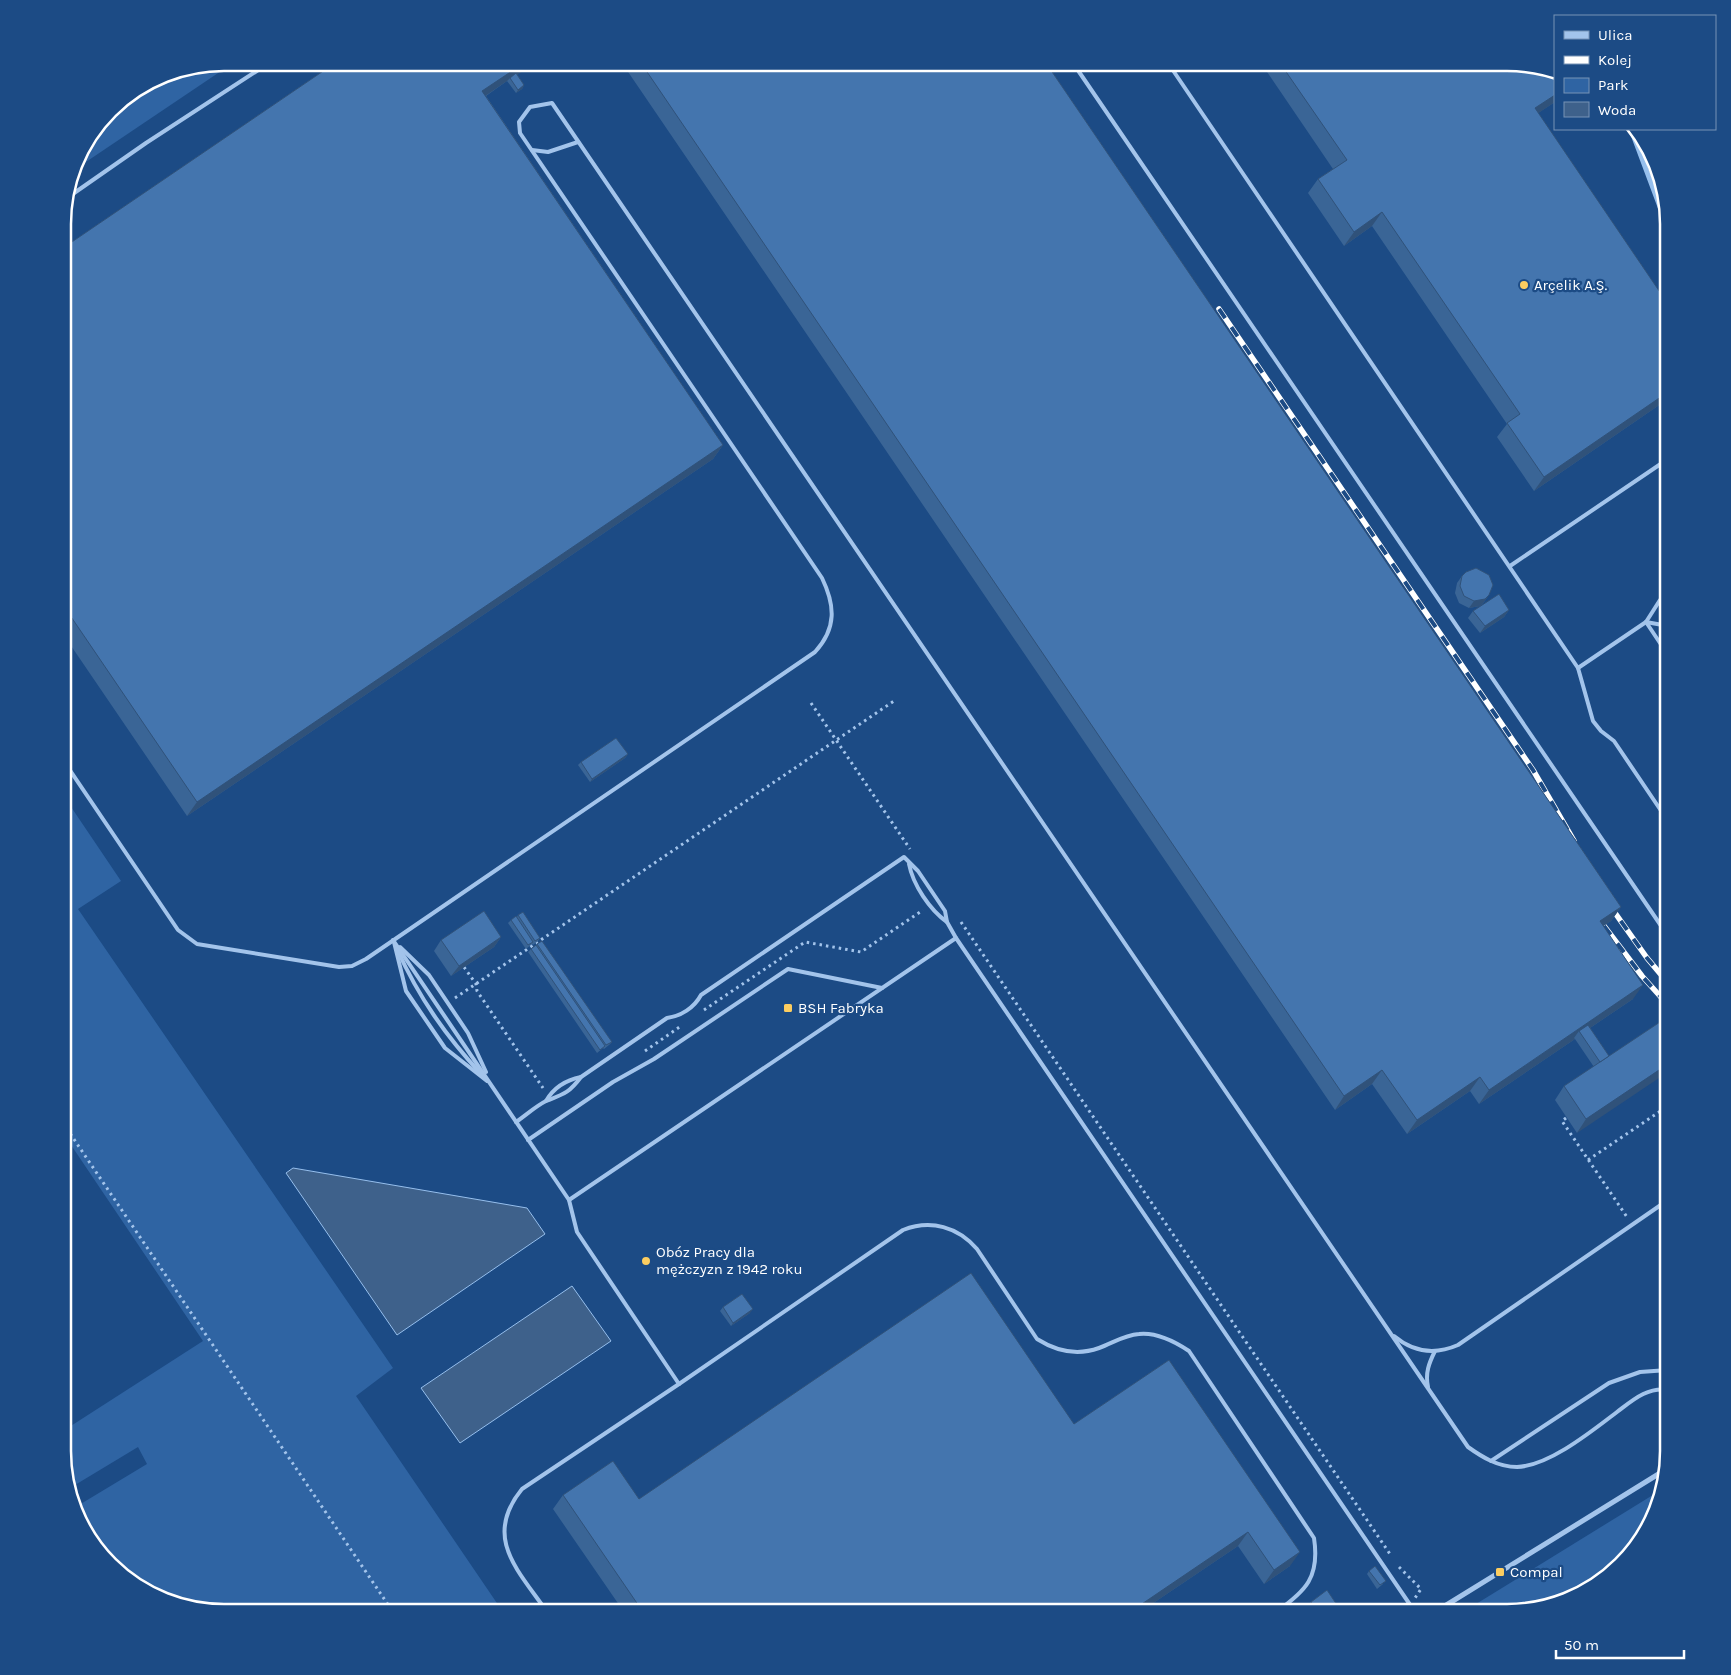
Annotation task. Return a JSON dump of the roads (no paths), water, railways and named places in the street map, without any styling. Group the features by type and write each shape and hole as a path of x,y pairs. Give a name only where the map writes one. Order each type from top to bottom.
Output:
{"street":[{"path":"1448,1604 1658,1475"}],"lane":[{"path":"75,193 255,71"},
{"path":"1079,72 1660,924"},
{"path":"1174,72 1578,668 1584,680 1590,714 1597,727 1614,741 1660,810"},
{"path":"72,773 178,930 187,938 197,944 339,967 352,966 366,960 815,652 825,642 832,626 833,612 830,594 822,578 520,133 519,122 530,107 552,104 1468,1447 1492,1461 1517,1467 1547,1458 1564,1449 1601,1425 1635,1398 1648,1391 1660,1390"},
{"path":"532,150 548,152 578,142"},
{"path":"1510,566 1660,464"},
{"path":"1578,668 1646,622 1660,600"},
{"path":"1646,622 1660,625"},
{"path":"1646,622 1660,643"},
{"path":"546,1101 557,1099 573,1088 582,1077 667,1018 677,1017 696,1004 701,996 904,856 909,864 912,876 938,916 947,922"},
{"path":"909,864 918,871 945,911 947,922 956,938 1410,1604"},
{"path":"569,1200 956,938"},
{"path":"393,940 429,975 468,1033 491,1084"},
{"path":"393,940 569,1200 577,1232 680,1384"},
{"path":"393,940 414,986 453,1043 491,1084"},
{"path":"393,940 406,991 445,1048 491,1084"},
{"path":"528,1140 788,969 882,988"},
{"path":"516,1122 546,1101 552,1092 568,1080 582,1077"},
{"path":"1390,1333 1411,1348 1436,1351 1458,1345 1660,1205"},
{"path":"542,1604 507,1553 505,1524 509,1509 516,1497 533,1480 680,1384 903,1230 914,1226 926,1225 940,1226 956,1231 978,1248 1037,1339 1048,1347 1061,1351 1085,1352 1128,1335 1141,1333 1172,1340 1189,1350 1314,1538 1316,1553 1311,1578 1296,1598 1287,1604"},
{"path":"1428,1390 1426,1378 1430,1362 1436,1351"},
{"path":"1492,1461 1609,1383 1640,1372 1660,1371"}],"water":[{"path":"293,1168 527,1208 545,1234 397,1335 286,1173"},
{"path":"572,1286 611,1341 460,1443 421,1388"}],"waterway":[{"path":"1636,143 1658,200"}],"railway":[{"path":"1219,309 1533,770 1574,841"},
{"path":"1608,903 1660,973"},
{"path":"1604,926 1642,976 1660,996"}],"place":[{"name":"Arçelik A.Ş.","path":"1524,285"},
{"name":"BSH Fabryka","path":"788,1008"},
{"name":"Obóz Pracy dla mężczyzn z 1942 roku","path":"646,1261"},
{"name":"Compal","path":"1500,1572"}]}
